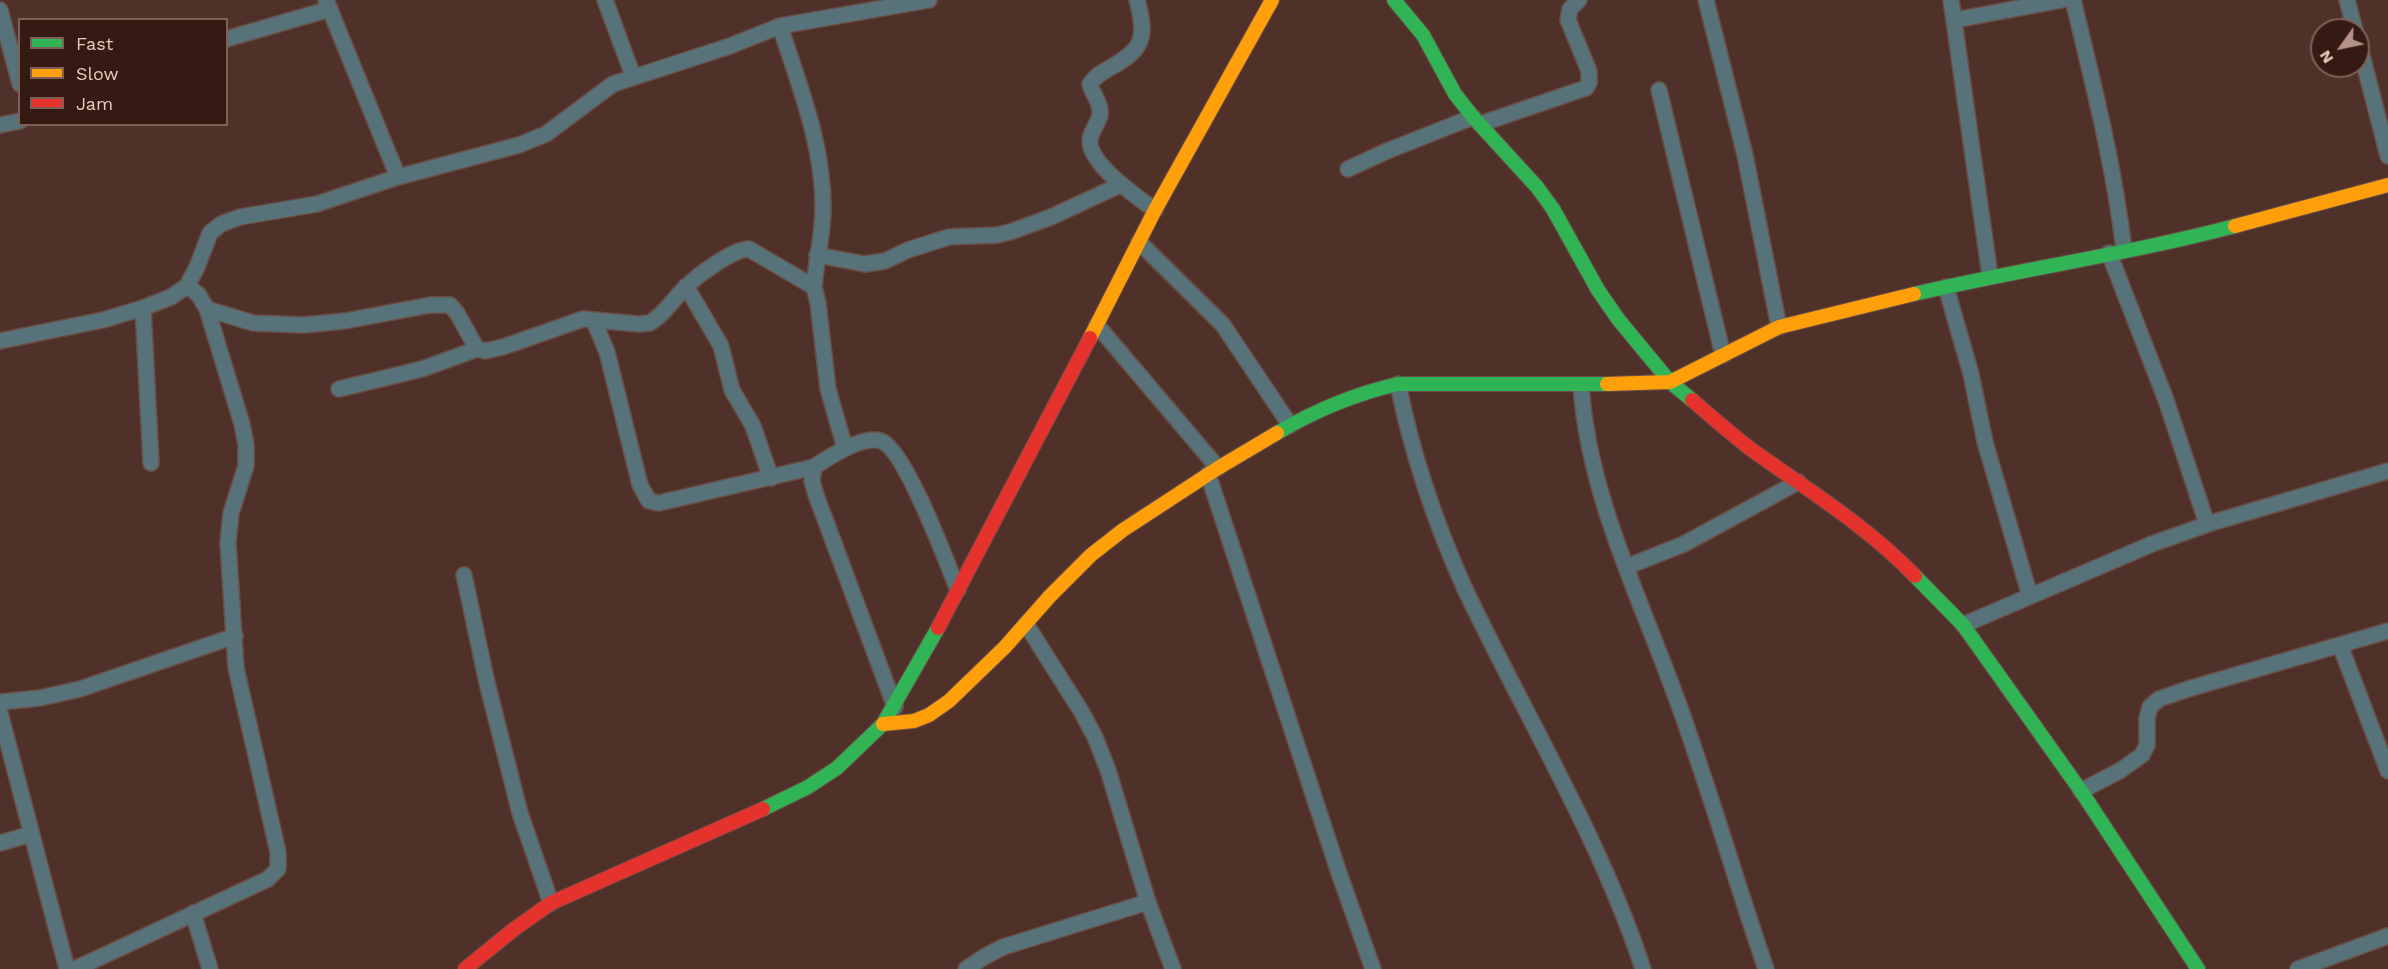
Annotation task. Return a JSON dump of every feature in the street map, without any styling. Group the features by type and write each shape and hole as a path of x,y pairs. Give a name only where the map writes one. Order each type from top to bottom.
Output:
{"street":[{"path":"605,0 633,76"},
{"path":"0,341 103,320 171,297 187,286 210,233 221,224 240,217 317,204 398,177 519,145 546,134 613,84 730,46 780,26 864,6 929,0"},
{"path":"1137,0 1142,27 1137,50 1130,57 1100,74 1090,84 1100,109 1100,116 1089,143 1093,152 1120,186 1155,210"},
{"path":"478,965 513,930 551,903 753,814 808,787 837,768 883,724 895,707 958,590 1097,326 1155,210 1272,0"},
{"path":"1394,0 1424,35 1455,94 1519,166 1553,209 1598,290 1618,319 1670,382 1750,448 1838,510 1895,555 1963,625 2081,791 2198,969"},
{"path":"1348,169 1387,151 1476,120 1586,88 1589,84 1589,71 1568,20 1570,9 1579,0"},
{"path":"1706,0 1745,156 1779,327"},
{"path":"1951,0 1990,276"},
{"path":"1955,20 2062,0"},
{"path":"2073,0 2117,189 2116,251 2207,524"},
{"path":"2347,0 2352,18"},
{"path":"228,38 328,4 398,177"},
{"path":"0,10 18,77"},
{"path":"780,26 807,114 822,184 823,230 817,255 814,287 828,389 845,448"},
{"path":"2368,78 2388,156"},
{"path":"1659,90 1723,355"},
{"path":"0,125 18,121"},
{"path":"883,724 914,721 949,701 1091,555 1123,530 1213,471 1290,425 1341,400 1366,391 1398,384 1581,385 1670,382 1779,327 1990,276 2192,237 2388,185"},
{"path":"817,255 865,264 875,263 949,237 997,235 1051,217 1120,186"},
{"path":"1139,242 1223,325 1290,425"},
{"path":"339,389 422,369 477,349 485,351 503,347 575,320 650,323 659,318 686,286 742,249 749,249 814,287"},
{"path":"75,969 268,879 278,868 278,852 240,690 235,636 228,543 231,513 246,466 246,445 242,424 207,309 198,294 187,286"},
{"path":"686,286 721,346 732,390 753,426 771,478"},
{"path":"1946,287 1971,374 1985,442 2030,596"},
{"path":"207,309 253,323 303,325 345,321 430,305 450,305 477,349"},
{"path":"143,308 151,464"},
{"path":"594,321 607,352 640,485 649,501 659,503 814,467 845,448 880,441 890,446 900,458 930,521 958,590"},
{"path":"1097,326 1213,471 1339,873 1373,969"},
{"path":"1398,384 1408,433 1445,541 1464,587 1539,732 1612,885 1643,969"},
{"path":"1581,385 1583,416 1597,482 1695,752 1766,969"},
{"path":"814,467 812,482 816,495 895,707"},
{"path":"1963,625 2152,544 2207,524 2388,471"},
{"path":"1626,567 1684,544 1798,482"},
{"path":"464,575 487,683 520,813 551,903"},
{"path":"1026,624 1095,737 1108,770 1148,902 1173,969"},
{"path":"2081,791 2121,770 2142,755 2147,745 2147,718 2150,707 2159,699 2388,632"},
{"path":"0,702 49,696 80,689 235,636"},
{"path":"2340,645 2388,771"},
{"path":"0,713 4,747 31,834 66,969"},
{"path":"0,843 31,834"},
{"path":"966,969 1003,947 1148,902"},
{"path":"192,913 210,969"},
{"path":"2298,969 2388,936"}],"traffic: fast":[{"path":"1394,0 1423,35 1455,94 1537,187 1553,209 1598,290 1618,319 1670,382 1692,400"},
{"path":"1914,294 2155,245 2235,226"},
{"path":"1277,433 1336,404 1398,384 1607,384"},
{"path":"1915,576 1963,625 2081,791 2198,969"},
{"path":"763,809 808,787 837,768 883,724 938,628"}],"traffic: slow":[{"path":"1090,338 1155,210 1272,0"},
{"path":"2235,226 2388,185"},
{"path":"1607,384 1670,382 1779,327 1914,294"},
{"path":"883,724 914,721 929,715 949,701 1005,647 1050,596 1091,555 1123,530 1218,468 1277,433"}],"traffic: jam":[{"path":"938,628 1090,338"},
{"path":"1692,400 1752,450 1857,525 1915,576"},
{"path":"465,969 551,903 763,809"}]}
